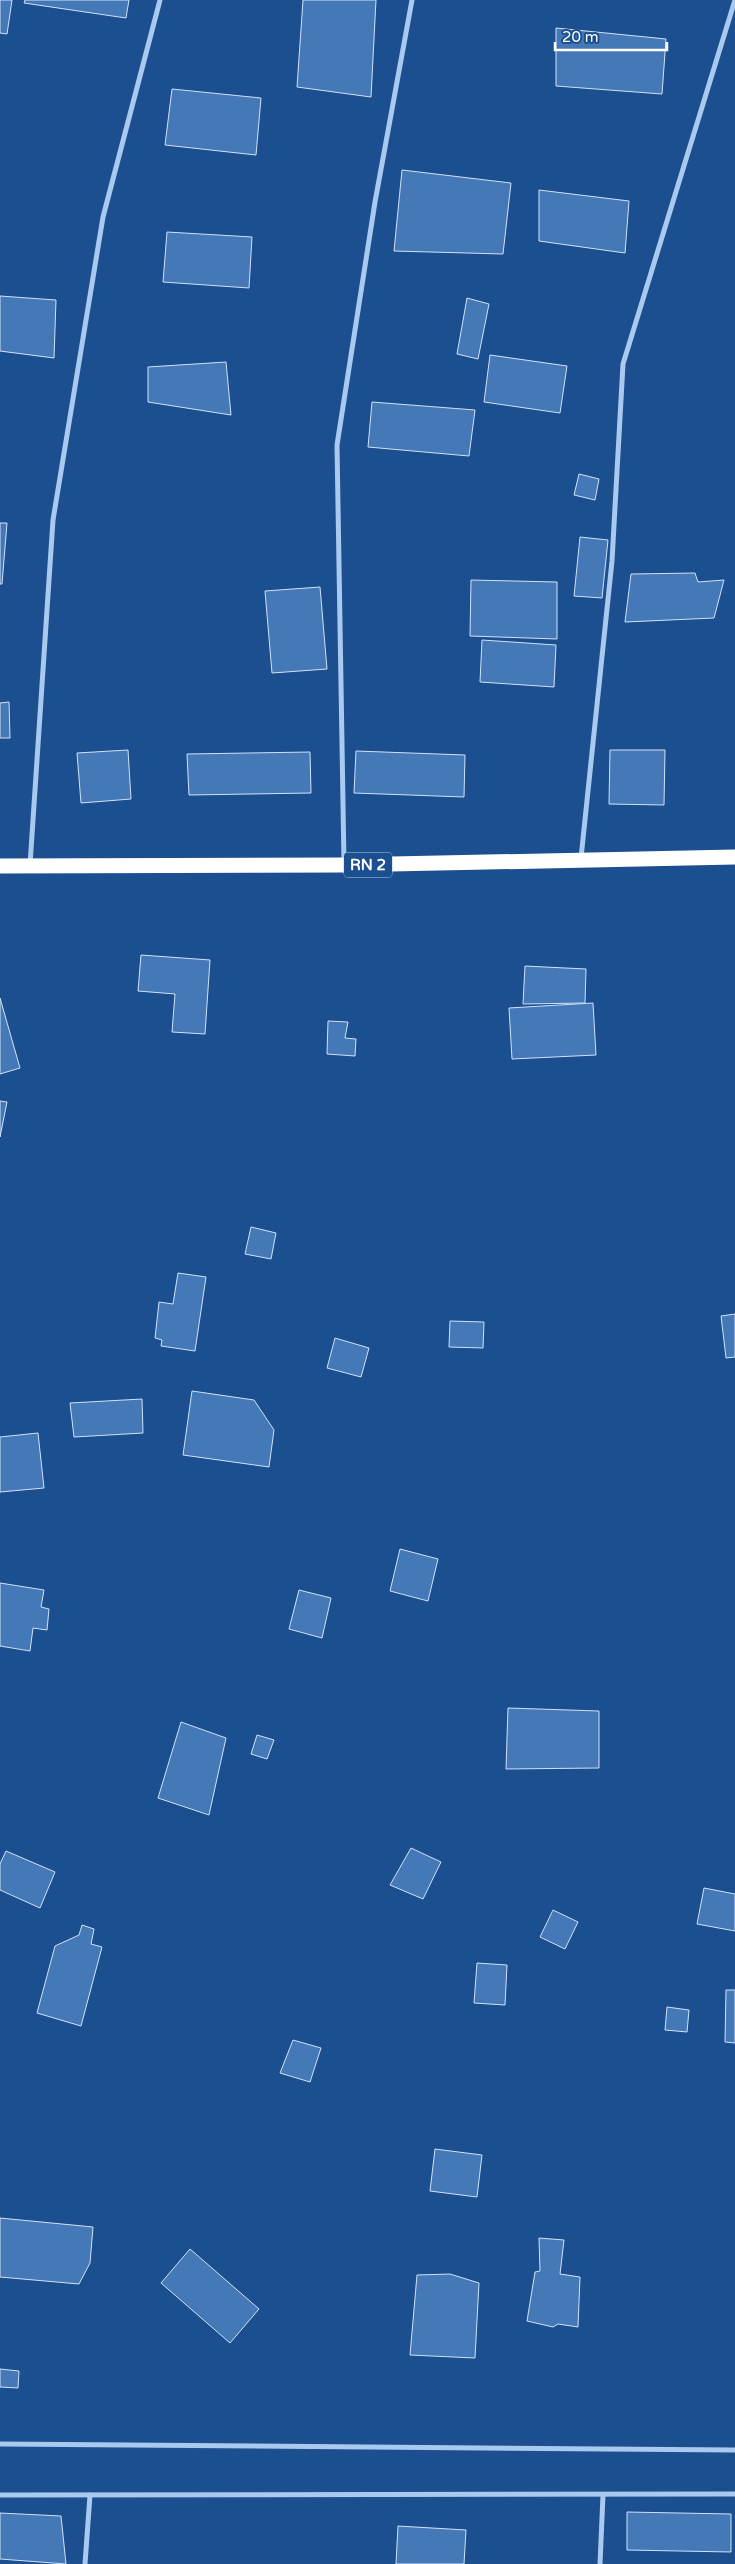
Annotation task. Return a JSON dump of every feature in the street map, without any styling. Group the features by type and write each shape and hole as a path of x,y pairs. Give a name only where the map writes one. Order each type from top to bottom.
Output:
{"highway":[{"name":"RN 2","path":"0,866 344,865 735,857"}],"street":[{"path":"30,866 53,520 103,217 160,0"},
{"path":"344,865 337,445 375,202 412,0"},
{"path":"581,860 612,561 623,364 735,0"},
{"path":"0,2444 735,2450"},
{"path":"0,2495 735,2494"},
{"path":"85,2564 90,2495"},
{"path":"600,2564 603,2495"}],"building":[{"path":"0,0 12,0 7,34 0,33"},
{"path":"25,0 129,0 126,18 24,3"},
{"path":"303,0 376,0 371,97 297,87"},
{"path":"556,28 666,39 662,94 556,86"},
{"path":"172,89 261,98 256,155 165,145"},
{"path":"402,170 511,183 503,254 394,251"},
{"path":"539,190 629,201 625,253 539,241"},
{"path":"167,232 252,237 249,288 163,282"},
{"path":"0,296 56,300 54,358 0,351"},
{"path":"467,298 489,304 478,359 457,354"},
{"path":"490,355 567,366 560,413 484,402"},
{"path":"226,362 231,415 148,402 148,367"},
{"path":"372,402 475,410 469,456 368,447"},
{"path":"579,474 599,479 595,500 574,495"},
{"path":"0,523 7,523 2,584 0,584"},
{"path":"580,537 608,540 602,598 574,596"},
{"path":"695,573 698,582 724,580 714,618 625,622 631,574"},
{"path":"471,580 557,582 557,639 470,636"},
{"path":"320,587 327,669 272,673 265,591"},
{"path":"482,640 556,645 554,687 480,682"},
{"path":"9,702 10,738 0,738 0,703"},
{"path":"128,750 131,799 81,803 77,753"},
{"path":"610,750 665,750 664,805 609,804"},
{"path":"356,751 465,755 464,797 354,793"},
{"path":"310,752 311,793 189,795 187,754"},
{"path":"141,955 210,960 205,1034 172,1032 175,994 138,991"},
{"path":"525,966 586,969 585,1003 523,1004"},
{"path":"0,998 20,1068 0,1074"},
{"path":"593,1003 596,1055 512,1059 509,1008"},
{"path":"328,1021 348,1022 345,1038 356,1039 355,1056 327,1054"},
{"path":"0,1101 7,1102 0,1137"},
{"path":"251,1227 276,1233 271,1259 245,1254"},
{"path":"178,1273 206,1277 195,1351 161,1346 162,1340 155,1338 159,1302 173,1304"},
{"path":"735,1314 735,1357 726,1358 721,1316"},
{"path":"450,1321 484,1322 483,1348 449,1347"},
{"path":"335,1338 369,1348 361,1377 327,1368"},
{"path":"192,1391 254,1400 274,1430 269,1467 183,1455"},
{"path":"142,1399 143,1433 74,1437 70,1403"},
{"path":"38,1433 44,1488 0,1492 0,1437"},
{"path":"400,1549 438,1559 428,1601 390,1591"},
{"path":"0,1583 44,1590 41,1607 49,1609 47,1630 33,1628 30,1651 0,1646"},
{"path":"299,1590 331,1598 322,1638 289,1629"},
{"path":"508,1708 599,1711 599,1768 506,1769"},
{"path":"181,1722 226,1738 209,1815 158,1798"},
{"path":"257,1735 274,1740 267,1759 251,1754"},
{"path":"411,1848 441,1862 423,1899 390,1885"},
{"path":"6,1851 55,1872 40,1908 0,1890 0,1864"},
{"path":"704,1888 735,1894 735,1931 697,1924"},
{"path":"553,1910 578,1922 565,1949 540,1937"},
{"path":"82,1925 94,1929 91,1944 102,1947 81,2026 37,2013 55,1946 79,1935"},
{"path":"477,1963 507,1965 505,2005 474,2003"},
{"path":"726,1990 735,1990 735,2043 725,2042"},
{"path":"667,2007 689,2010 687,2032 665,2030"},
{"path":"293,2040 321,2048 310,2082 280,2073"},
{"path":"435,2149 482,2155 477,2197 430,2191"},
{"path":"0,2218 93,2227 90,2263 79,2284 0,2277"},
{"path":"539,2238 564,2240 560,2274 580,2277 578,2327 558,2324 553,2327 527,2321 535,2272 540,2271"},
{"path":"190,2249 259,2309 230,2343 161,2283"},
{"path":"450,2274 479,2283 475,2358 410,2355 417,2275"},
{"path":"0,2369 19,2371 18,2388 0,2387"},
{"path":"627,2512 731,2514 731,2552 627,2550"},
{"path":"0,2513 61,2516 66,2564 0,2559"},
{"path":"398,2526 466,2530 464,2564 396,2564"}]}
